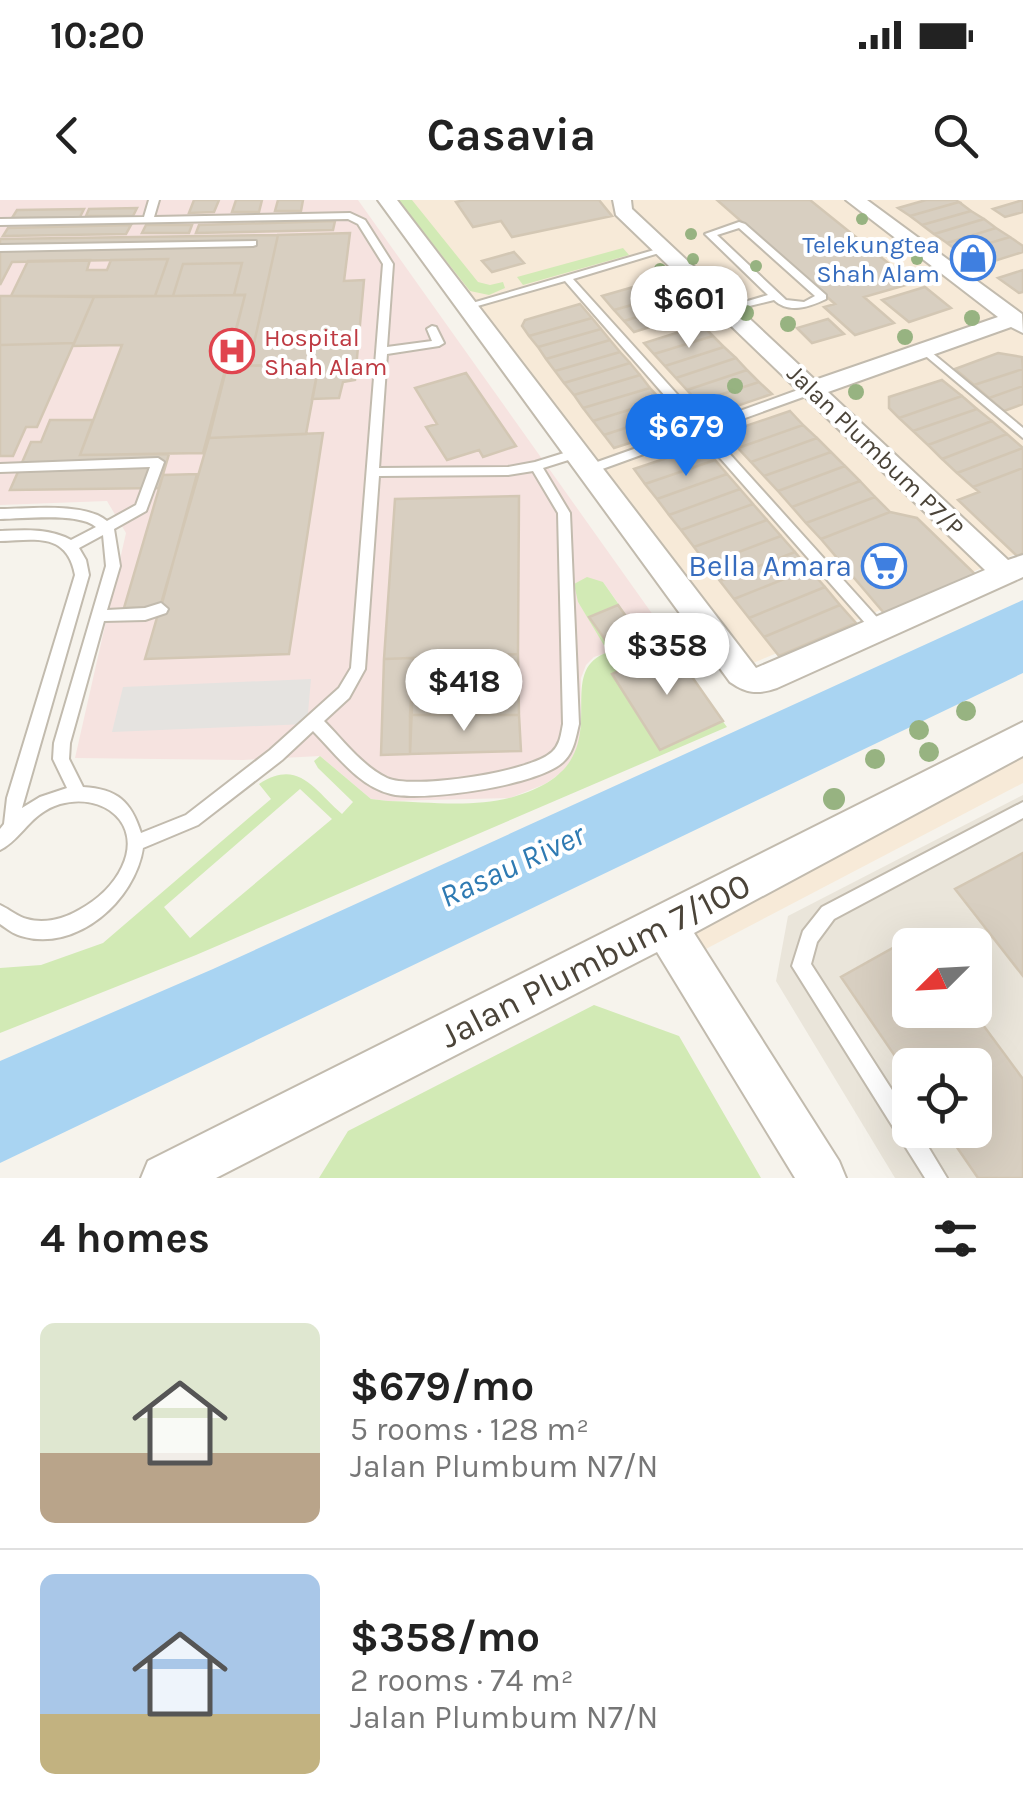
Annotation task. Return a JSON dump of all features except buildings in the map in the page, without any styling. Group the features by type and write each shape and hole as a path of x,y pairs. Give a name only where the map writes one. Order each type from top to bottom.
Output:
{"street":[{"path":"387,200 740,673 752,680 766,678 1014,569"},
{"name":"Jalan Plumbum P7/P","path":"622,200 624,211 664,250 1014,569"},
{"path":"855,200 1018,322"},
{"path":"814,389 1018,322"},
{"name":"Jalan Plumbum 7/100","path":"166,1178 664,926 1023,738"},
{"path":"664,926 822,1178"}],"lane":[{"path":"148,219 154,200"},
{"path":"181,218 188,200"},
{"path":"223,217 229,200"},
{"path":"268,216 272,200"},
{"path":"310,216 314,200"},
{"path":"0,222 350,216 362,222 388,264 390,280 358,669 344,692 315,722 192,820 136,843"},
{"path":"742,226 822,297 804,305 783,303 775,296 710,234 711,232 742,226"},
{"path":"0,248 252,243"},
{"path":"467,306 664,250"},
{"path":"567,278 878,628"},
{"path":"728,310 775,296"},
{"path":"384,351 438,343 432,329"},
{"path":"924,350 1023,434"},
{"path":"374,472 508,471 584,462 705,429 814,389"},
{"path":"0,468 158,462 147,509 72,546"},
{"path":"315,722 378,781 395,788 498,780 534,772 558,758 570,724 564,513 536,466"},
{"path":"0,514 78,514 95,518 106,528 113,566 62,742 61,759 78,794"},
{"path":"0,536 48,535 72,546 82,564 82,576 15,798 12,826"},
{"path":"100,616 146,614 160,609"},
{"path":"0,842 32,810 78,794 96,795 125,812 136,843 122,884 88,917 42,931 21,928 0,914"},
{"path":"938,1178 801,966 808,937 828,913 1023,810"}],"shaded area":[{"name":"Hospital Shah Alam","path":"0,200 358,200 658,622 638,631 603,582 578,602 609,652 594,657 581,678 580,745 564,771 545,784 510,798 388,801 371,799 320,756 243,760 75,758 126,533 107,501 0,505"},
{"path":"394,200 1023,200 1023,551 746,666"},
{"path":"311,679 307,724 112,732 123,687"},
{"path":"1023,723 1023,783 702,951 672,897"},
{"path":"1023,795 1023,1178 895,1178 776,981 788,916"}],"green space":[{"path":"398,200 412,200 478,282 503,282 505,288 489,295 470,291"},
{"path":"623,248 629,255 523,285 517,277"},
{"path":"587,577 603,582 643,639 658,634 727,727 196,955 0,1033 0,968 41,965 103,943 271,799 259,784 273,777 285,774 305,780 342,814 353,802 318,768 314,761 320,756 371,799 388,801 483,802 513,797 548,782 569,763 578,742 583,679 591,663 608,652 578,602 574,584","holes":["300,789 332,819 190,938 164,907"]},
{"path":"594,1005 679,1036 761,1178 319,1178 348,1131"}],"water":[{"name":"Rasau River","path":"1023,600 1023,673 0,1163 0,1061 213,969"}],"place":[{"name":"Telekungtea Shah Alam","path":"973,258"},
{"name":"Hospital Shah Alam","path":"232,351"},
{"name":"Bella Amara","path":"884,566"}]}
